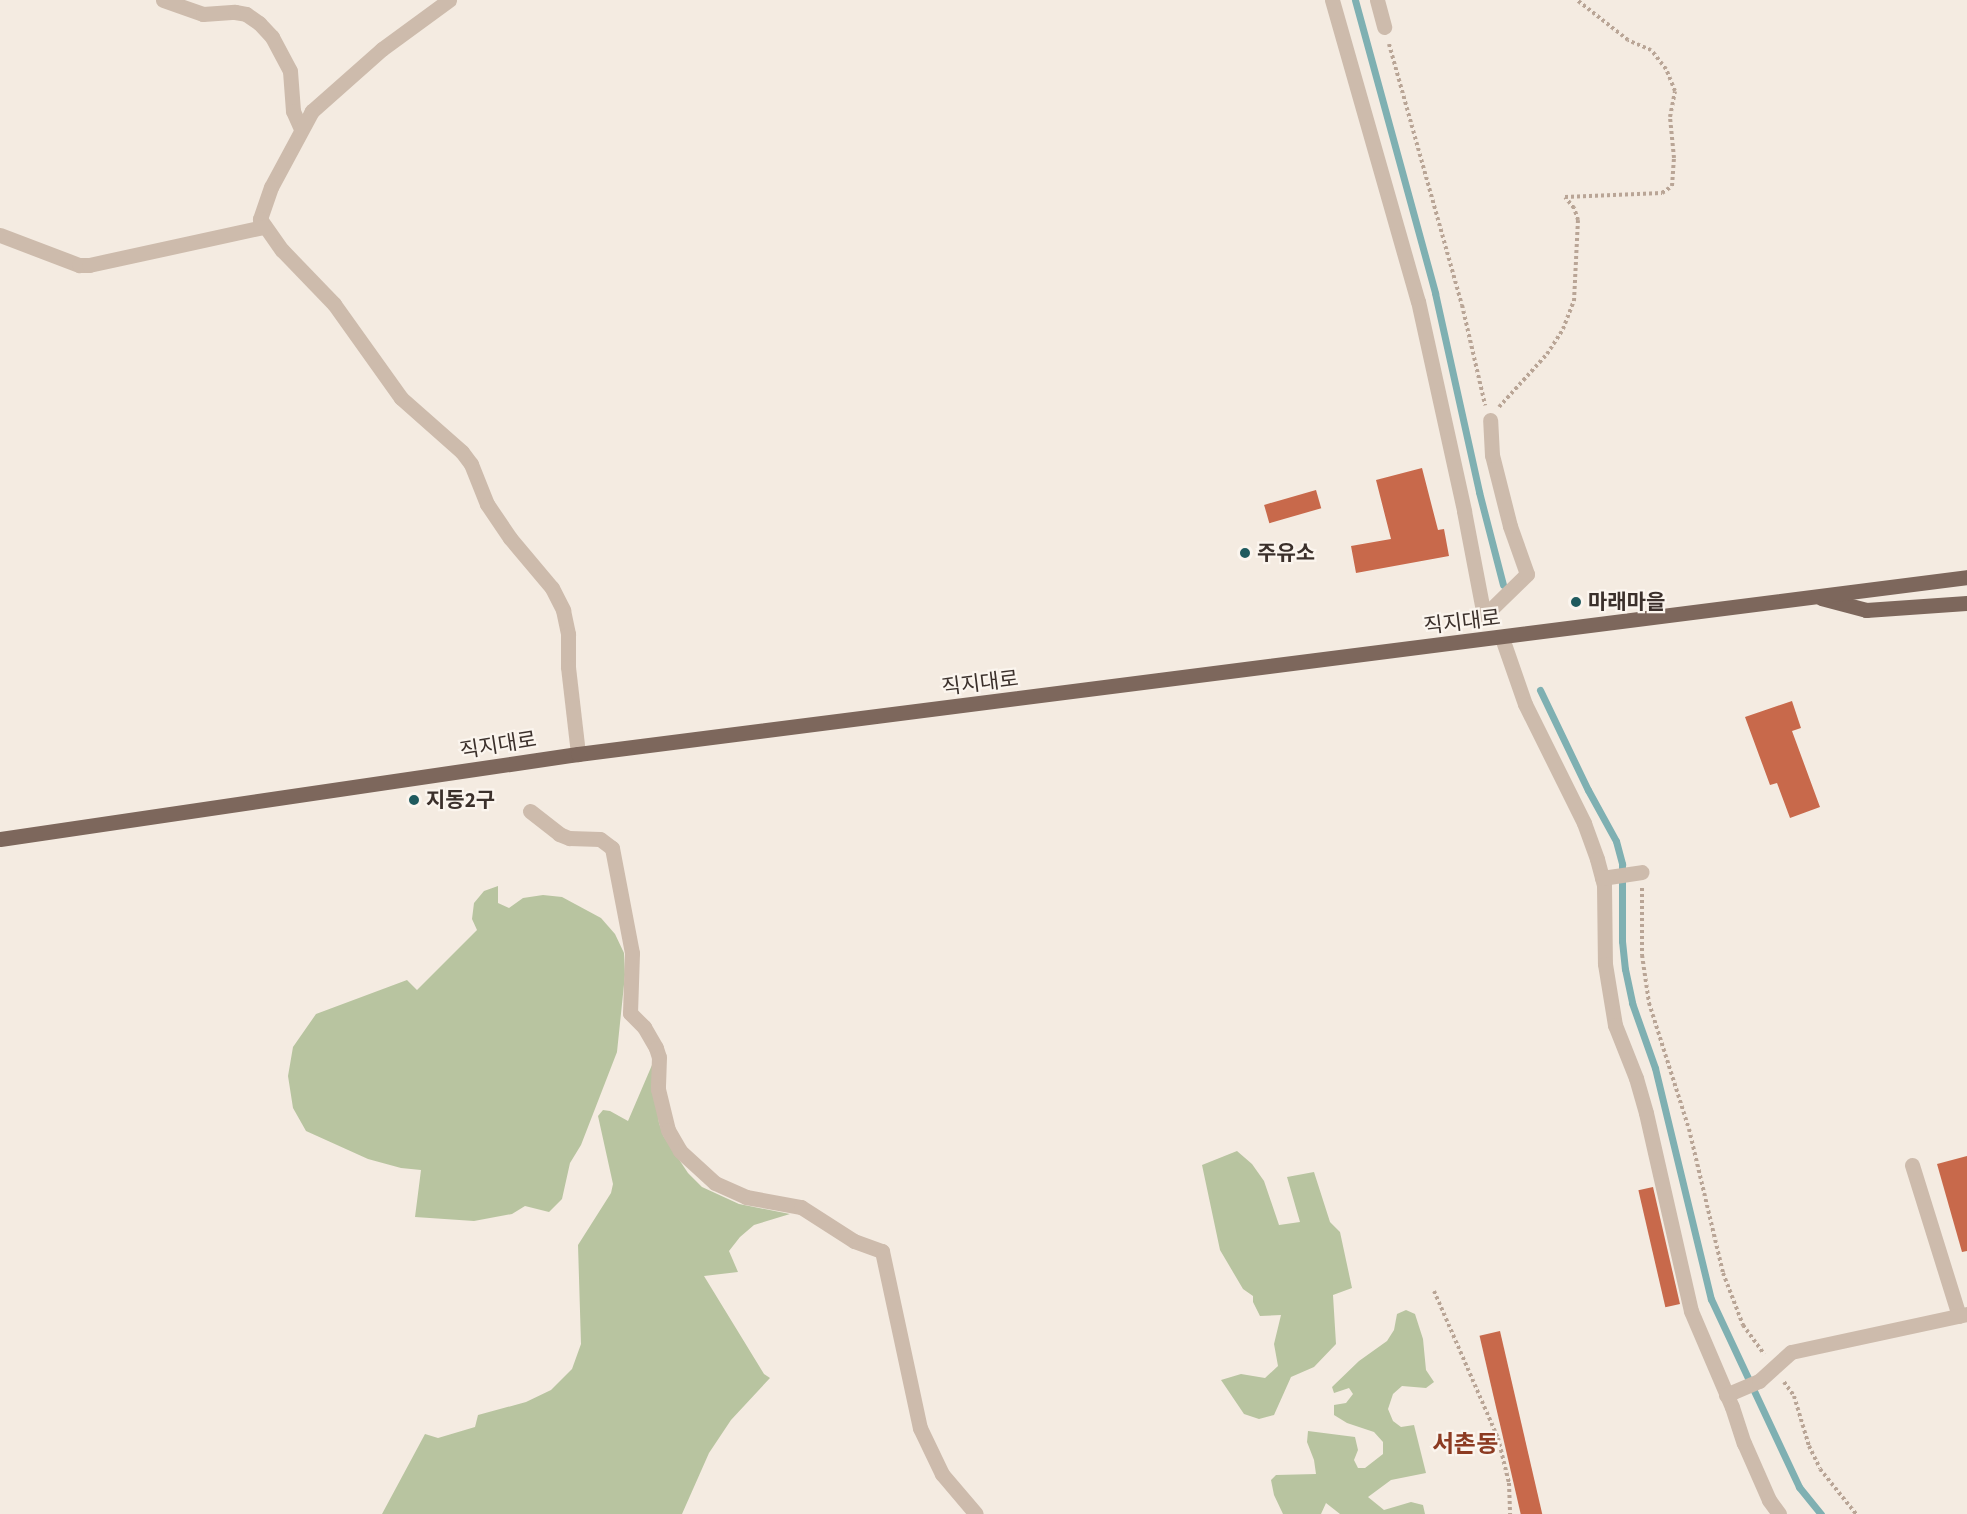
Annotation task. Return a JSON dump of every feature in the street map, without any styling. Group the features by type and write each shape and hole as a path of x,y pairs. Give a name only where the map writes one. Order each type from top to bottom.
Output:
{"main road":[{"name":"직지대로","path":"0,839 578,754 1967,577"},
{"path":"1813,596 1866,610 1967,603"}],"lane":[{"path":"163,0 203,14 234,12 246,14 259,22 272,37 290,71 293,111 301,129"},
{"path":"449,0 382,49 312,111 268,195 260,219 264,227 334,304 401,398 467,458 487,504 510,538 552,588 563,610 568,634 568,667 578,754"},
{"path":"1332,0 1418,301 1464,511 1484,616 1527,574 1492,455 1490,420"},
{"path":"1377,0 1384,27"},
{"path":"0,235 79,265 89,265 264,227"},
{"path":"1502,638 1525,704 1584,823 1602,878 1605,964 1615,1025 1636,1078 1646,1113 1691,1311 1744,1443 1770,1500 1779,1514"},
{"path":"530,811 559,834 569,838 600,839 612,848 633,952 630,1013 644,1027 656,1048 659,1057 658,1089 668,1130 680,1150 715,1183 746,1197 801,1207 854,1241 882,1251 920,1428 942,1474 976,1514"},
{"path":"1602,878 1642,872"},
{"path":"1726,1395 1759,1381 1791,1352 1963,1315 1912,1165"}],"path":[{"path":"1490,420 1547,354 1563,329 1574,301 1578,220 1574,208 1565,197 1662,193 1672,186 1674,158 1670,117 1676,91 1666,69 1651,50 1628,40 1577,0"},
{"path":"1384,27 1451,263 1477,377 1490,420"},
{"path":"1642,872 1642,955 1648,1003 1689,1128 1723,1273 1743,1325 1794,1396 1809,1446 1826,1479 1856,1514"},
{"path":"1434,1291 1456,1345 1477,1385 1498,1438 1509,1484 1510,1514"}],"green space":[{"path":"498,886 498,903 509,908 523,898 543,895 562,897 601,918 615,934 624,953 625,975 617,1052 581,1145 570,1163 562,1199 549,1212 525,1206 512,1214 474,1221 415,1217 421,1170 401,1168 368,1159 306,1131 293,1108 288,1076 293,1047 316,1014 407,980 417,990 477,930 472,919 474,903 484,891"},
{"path":"652,1065 659,1123 664,1137 688,1173 702,1187 739,1204 790,1214 754,1225 740,1237 729,1251 738,1272 704,1276 764,1374 770,1378 731,1420 709,1453 682,1514 382,1514 425,1434 438,1438 475,1427 478,1415 526,1402 551,1390 572,1369 581,1344 578,1245 611,1193 613,1184 598,1116 603,1110 610,1111 628,1121"},
{"path":"1237,1151 1252,1164 1264,1181 1279,1225 1300,1222 1287,1177 1314,1172 1330,1222 1340,1232 1352,1288 1333,1295 1336,1344 1314,1367 1291,1377 1274,1415 1259,1419 1244,1414 1221,1380 1241,1374 1265,1378 1278,1366 1274,1344 1281,1315 1260,1316 1253,1302 1253,1296 1243,1289 1220,1250 1202,1165"},
{"path":"1406,1310 1415,1314 1423,1339 1426,1370 1434,1382 1426,1388 1402,1386 1393,1394 1388,1409 1393,1421 1401,1427 1414,1425 1426,1473 1391,1480 1368,1497 1384,1510 1411,1502 1423,1505 1425,1514 1340,1514 1326,1503 1321,1514 1283,1514 1274,1495 1271,1480 1276,1475 1316,1474 1314,1460 1307,1442 1308,1431 1355,1437 1358,1450 1354,1460 1358,1468 1365,1468 1383,1454 1383,1442 1374,1432 1347,1423 1334,1415 1334,1405 1346,1403 1353,1394 1349,1388 1334,1393 1332,1387 1359,1361 1387,1341 1394,1330 1397,1314"}],"building":[{"path":"1422,468 1438,530 1444,529 1449,556 1356,573 1351,546 1391,539 1376,480"},
{"path":"1316,490 1321,508 1269,523 1264,505"},
{"path":"1792,701 1801,728 1792,731 1820,807 1790,818 1777,783 1770,785 1745,717"},
{"path":"1967,1156 1967,1251 1962,1252 1937,1164"},
{"path":"1653,1187 1680,1304 1665,1307 1638,1190"},
{"path":"1500,1331 1542,1514 1521,1514 1480,1336"}],"waterway":[{"path":"1355,0 1435,293 1479,492 1503,585"},
{"path":"1540,690 1588,790 1616,841 1622,864 1622,941 1632,1003 1655,1068 1711,1299 1799,1487 1821,1514"}],"place":[{"name":"주유소","path":"1245,553"},
{"name":"마래마을","path":"1576,602"},
{"name":"지동2구","path":"414,800"}],"district":[{"name":"서촌동","path":"1465,1445"}]}
